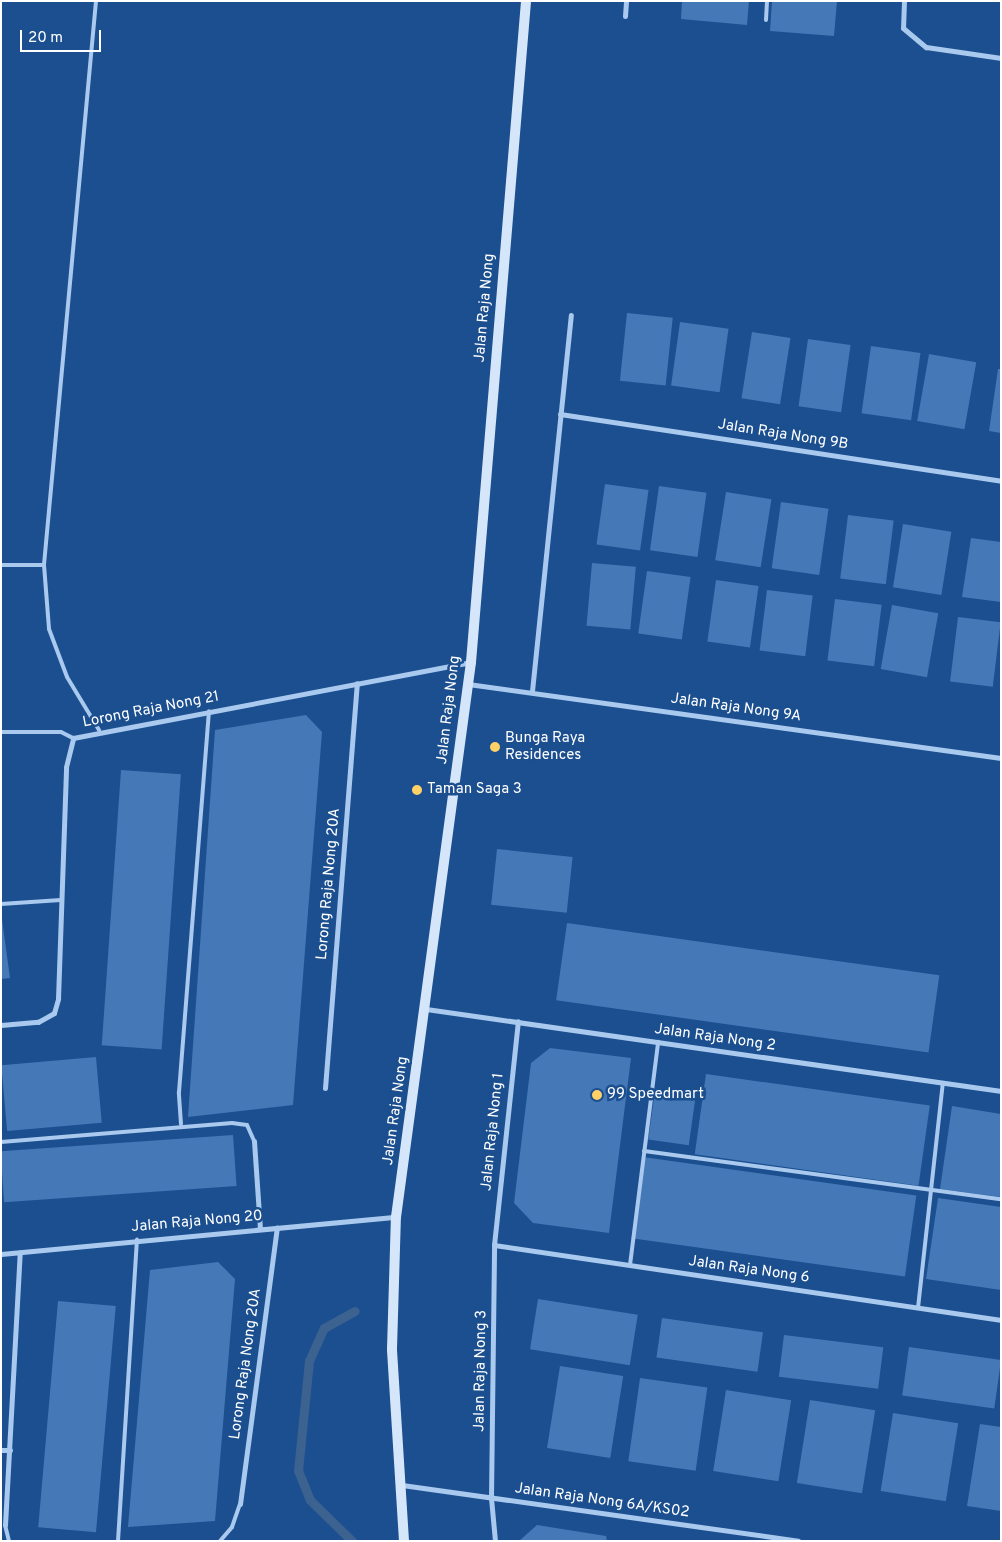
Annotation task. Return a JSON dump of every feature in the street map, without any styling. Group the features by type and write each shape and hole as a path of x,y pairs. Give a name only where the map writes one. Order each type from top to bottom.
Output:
{"main road":[{"name":"Jalan Raja Nong","path":"404,1541 402,1485 392,1350 396,1217 426,1009 471,662 526,1"}],"street":[{"path":"625,16 626,1"},
{"path":"904,1 903,28 926,47 1001,58"},
{"path":"532,691 570,315"},
{"name":"Jalan Raja Nong 9B","path":"560,414 1001,481"},
{"name":"Lorong Raja Nong 21","path":"1,1025 38,1022 54,1013 58,999 66,766 73,738 99,730 209,712 471,662"},
{"name":"Lorong Raja Nong 20A","path":"325,1088 357,683"},
{"name":"Jalan Raja Nong 9A","path":"468,684 532,691 1001,758"},
{"name":"Jalan Raja Nong 2","path":"426,1009 1001,1091"},
{"name":"Jalan Raja Nong 1","path":"494,1245 518,1021"},
{"path":"254,1141 260,1229"},
{"name":"Jalan Raja Nong 20","path":"1,1254 396,1217"},
{"name":"Lorong Raja Nong 20A","path":"240,1504 276,1227"},
{"name":"Jalan Raja Nong 6","path":"494,1245 1001,1320"},
{"name":"Jalan Raja Nong 3","path":"494,1245 491,1498 495,1541"},
{"path":"6,1525 20,1252"},
{"path":"1,1450 10,1450"},
{"name":"Jalan Raja Nong 6A/KS02","path":"402,1485 798,1541"},
{"path":"751,1534 751,1541"}],"lane":[{"path":"96,1 44,565 50,629 68,677 99,730"},
{"path":"766,20 767,1"},
{"path":"1,565 44,565"},
{"path":"181,1124 179,1092 209,712"},
{"path":"1,732 61,732 73,738"},
{"path":"1,904 62,900"},
{"path":"630,1265 658,1042"},
{"path":"918,1308 943,1083"},
{"path":"1,1142 181,1124 247,1125 254,1141"},
{"path":"644,1151 1001,1199"},
{"path":"118,1541 137,1240"},
{"path":"220,1541 232,1527 240,1504"},
{"path":"6,1525 9,1541"}],"building":[{"path":"682,1 749,1 747,25 681,19"},
{"path":"772,1 837,1 834,36 770,31"},
{"path":"627,313 673,318 666,385 620,381"},
{"path":"680,322 729,329 720,392 671,385"},
{"path":"752,332 791,338 780,404 742,398"},
{"path":"808,339 851,345 841,412 799,406"},
{"path":"871,346 921,353 911,420 862,413"},
{"path":"929,354 976,362 964,429 917,421"},
{"path":"998,369 1001,369 1001,433 989,431"},
{"path":"605,484 649,490 640,551 597,544"},
{"path":"659,486 707,493 697,557 650,550"},
{"path":"726,492 771,499 761,567 715,560"},
{"path":"781,502 829,509 819,575 772,568"},
{"path":"848,515 894,521 886,584 840,579"},
{"path":"903,524 951,532 941,595 893,587"},
{"path":"971,538 1001,542 1001,602 962,597"},
{"path":"592,563 636,567 630,630 587,626"},
{"path":"647,571 691,577 682,640 638,633"},
{"path":"716,580 759,586 750,647 707,641"},
{"path":"767,590 813,596 805,656 760,651"},
{"path":"835,599 882,605 874,666 827,661"},
{"path":"892,605 938,613 927,677 881,669"},
{"path":"958,617 1001,622 993,687 950,682"},
{"path":"306,715 322,732 293,1105 188,1117 215,730"},
{"path":"121,770 181,774 162,1050 102,1045"},
{"path":"497,849 573,857 567,913 491,905"},
{"path":"1,912 10,978 1,979"},
{"path":"567,923 939,975 928,1053 556,1000"},
{"path":"550,1048 631,1058 609,1233 533,1223 514,1203 531,1063"},
{"path":"96,1057 102,1123 7,1131 1,1065"},
{"path":"706,1074 930,1105 919,1186 695,1154"},
{"path":"655,1091 696,1097 689,1145 648,1140"},
{"path":"952,1106 1001,1114 1001,1197 940,1189"},
{"path":"233,1135 237,1186 4,1202 1,1151"},
{"path":"643,1157 916,1195 905,1277 632,1238"},
{"path":"938,1198 1001,1207 1001,1290 926,1279"},
{"path":"218,1262 235,1279 215,1521 128,1527 150,1270"},
{"path":"538,1299 638,1315 630,1365 530,1349"},
{"path":"58,1301 116,1306 96,1532 38,1527"},
{"path":"662,1318 763,1332 757,1372 656,1358"},
{"path":"784,1335 883,1347 878,1389 779,1377"},
{"path":"909,1347 1001,1360 994,1408 902,1396"},
{"path":"560,1366 623,1376 610,1458 547,1448"},
{"path":"640,1378 707,1387 696,1471 628,1461"},
{"path":"726,1390 791,1400 778,1481 713,1471"},
{"path":"810,1400 875,1410 862,1493 797,1483"},
{"path":"893,1413 958,1423 946,1501 881,1491"},
{"path":"980,1424 1001,1427 1001,1511 967,1506"},
{"path":"537,1525 606,1536 607,1541 519,1541"}],"waterway":[{"path":"352,1541 310,1500 298,1471 309,1361 324,1328 355,1311"}],"place":[{"name":"Bunga Raya Residences","path":"495,747"},
{"name":"Taman Saga 3","path":"417,790"},
{"name":"99 Speedmart","path":"597,1095"}]}
